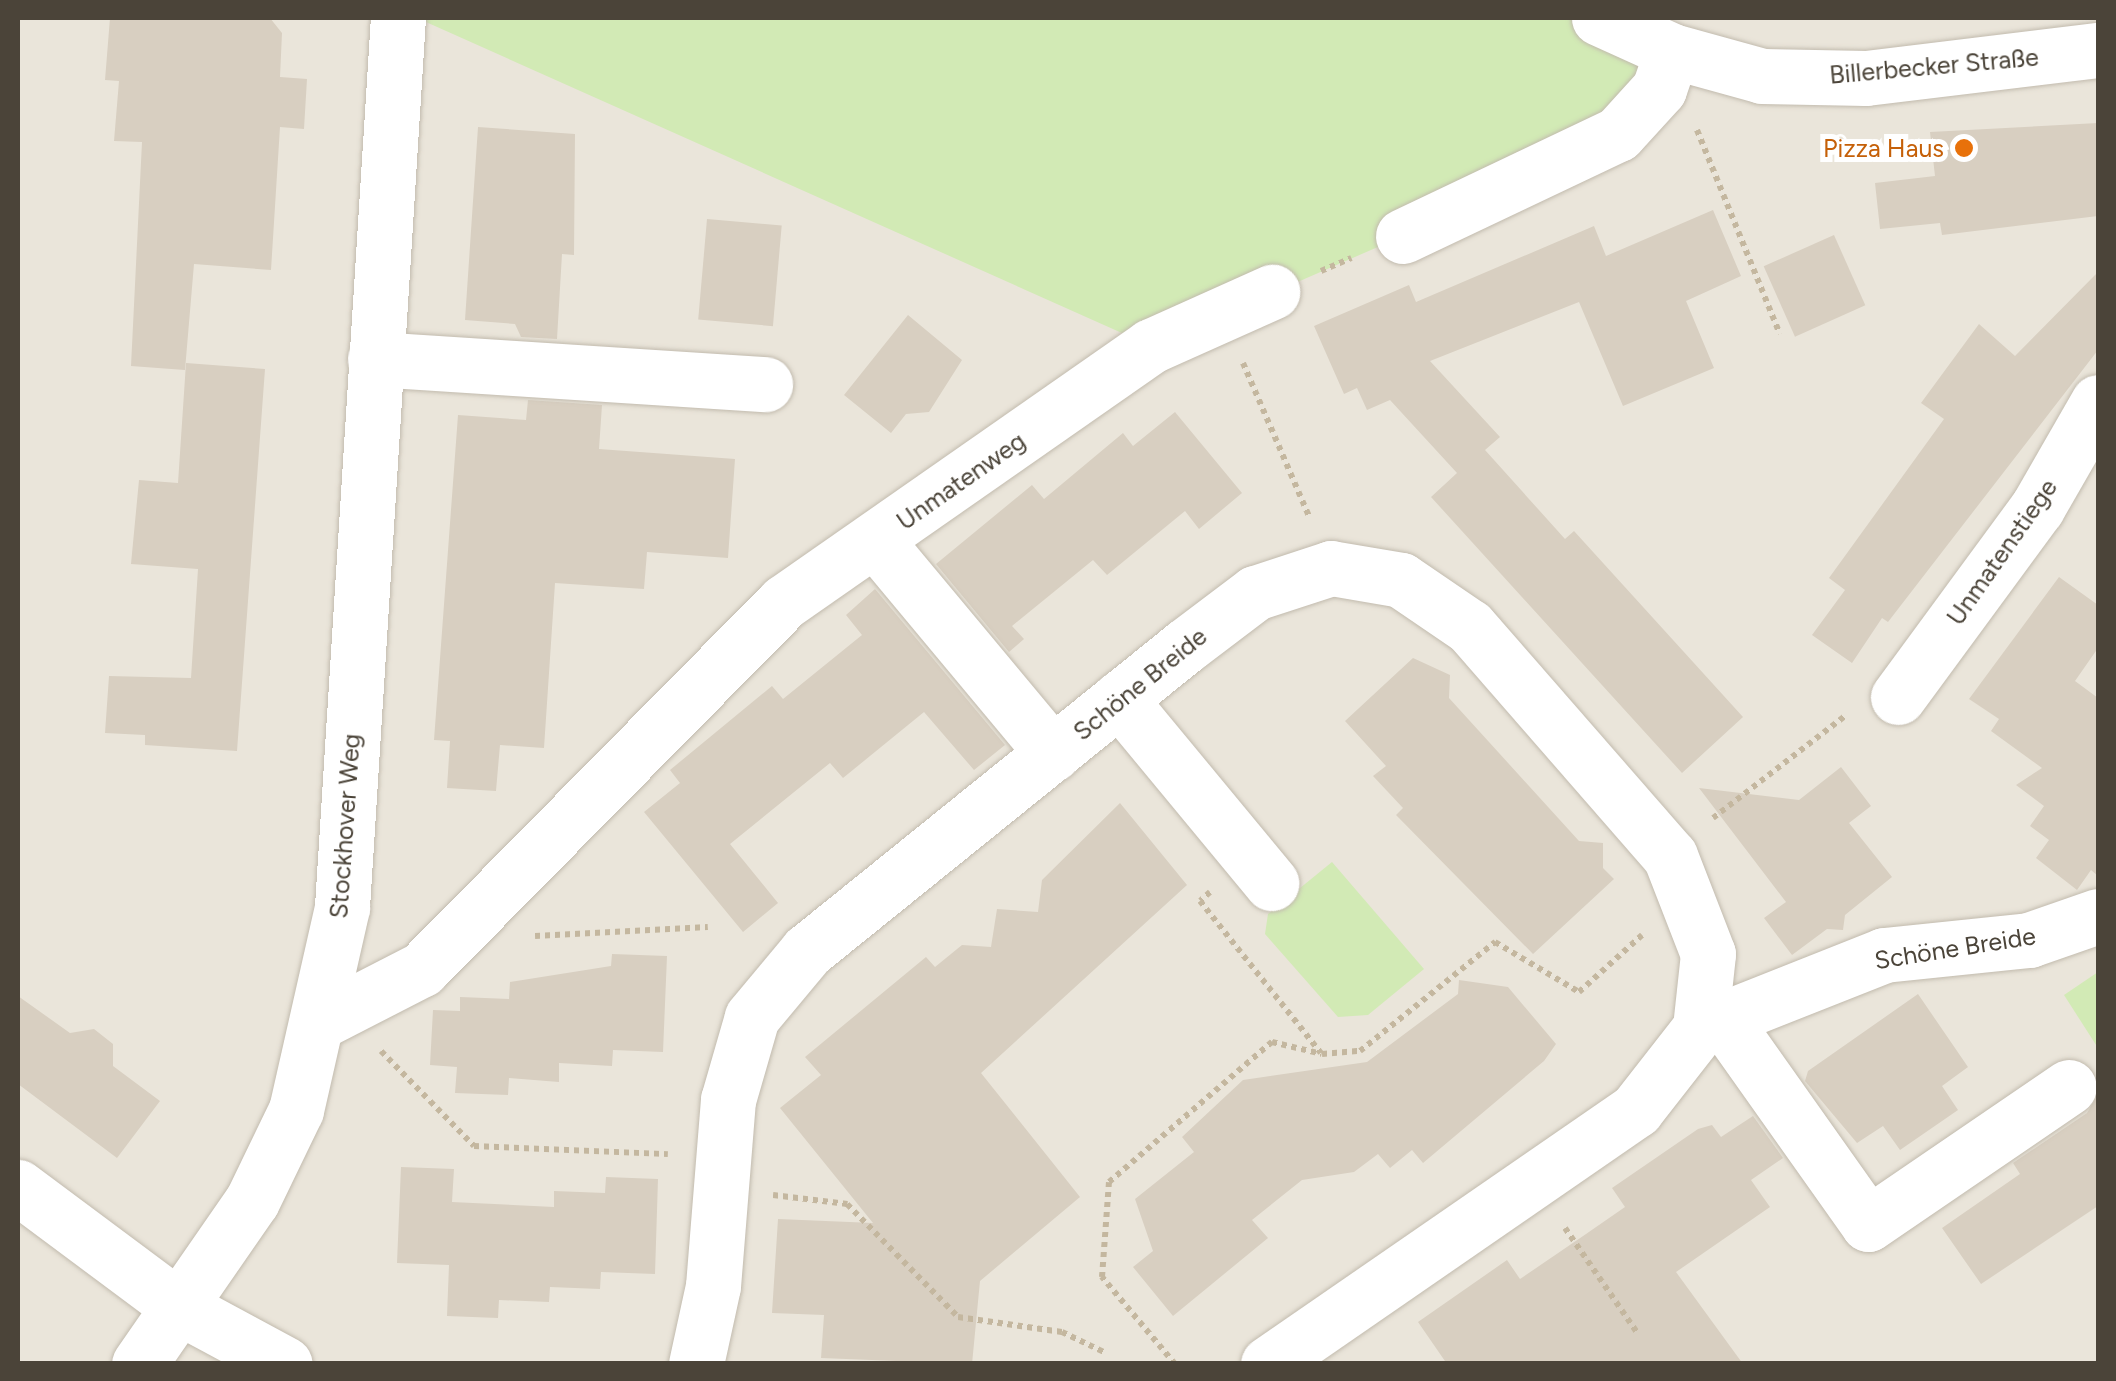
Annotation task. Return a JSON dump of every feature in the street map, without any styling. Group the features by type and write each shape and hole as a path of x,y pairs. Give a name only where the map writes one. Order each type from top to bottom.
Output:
{"street":[{"name":"Stockhover Weg","path":"139,1364 252,1201 296,1110 330,1016 342,907 398,18"},
{"name":"Billerbecker Straße","path":"1599,18 1672,51 1762,76 1866,78 2098,50"},
{"path":"1403,236 1618,134 1658,89 1672,51"},
{"name":"Unmatenweg","path":"330,1016 422,969 454,940 784,602 1151,346 1272,292"},
{"path":"375,359 764,384"},
{"name":"Unmatenstiege","path":"1898,697 2037,508 2098,402"},
{"path":"875,540 1054,754"},
{"name":"Schöne Breide","path":"696,1364 724,1175 728,1100 752,1017 807,951 1255,592 1331,568 1401,580 1470,626 1677,877 1708,954 1712,1024 1884,955 2029,940 2098,916"},
{"path":"1119,699 1271,883"},
{"path":"1268,1364 1532,1178 1636,1110 1712,1024 1868,1224 2069,1086"},
{"path":"18,1187 179,1307 285,1364"}],"path":[{"path":"1691,114 1780,334"},
{"path":"1272,292 1403,236"},
{"path":"1222,314 1331,568"},
{"path":"1176,1364 1102,1277 1110,1182 1272,1042 1322,1054 1360,1051 1495,942 1579,992 1677,877 1852,711 1898,697"},
{"path":"454,940 708,927"},
{"path":"330,1016 474,1146 724,1175 847,1204 958,1317 1062,1332 1106,1353"},
{"path":"1532,1178 1638,1334"}],"shaded area":[{"path":"18,18 2098,18 2098,1363 18,1363"}],"green space":[{"path":"417,18 1599,18 1659,89 1403,236 1151,346"},
{"path":"1332,862 1424,969 1368,1015 1338,1017 1265,934 1268,914"},
{"path":"2098,972 2098,1048 2064,995"}],"building":[{"path":"110,18 270,18 282,33 280,77 307,79 304,129 280,127 271,270 194,264 185,370 131,366 142,142 114,141 119,81 105,80"},
{"path":"2098,123 2098,216 1942,235 1940,223 1880,229 1875,183 1935,176 1930,132"},
{"path":"478,127 575,134 574,255 562,254 557,339 521,337 515,324 465,320"},
{"path":"1713,210 1741,276 1686,301 1714,368 1623,406 1579,302 1430,361 1500,437 1485,450 1565,539 1574,531 1743,717 1682,773 1431,497 1457,473 1390,400 1367,410 1357,388 1344,394 1314,326 1409,285 1416,302 1594,226 1606,256"},
{"path":"707,219 782,226 773,326 698,320"},
{"path":"1834,235 1865,305 1795,337 1764,266"},
{"path":"2098,272 2098,350 1888,622 1882,618 1852,663 1812,635 1845,590 1829,578 1944,419 1921,403 1979,324 2015,356"},
{"path":"908,315 962,360 929,412 906,414 891,433 844,395"},
{"path":"186,363 265,369 237,751 145,745 145,735 105,733 109,676 191,678 198,569 131,564 139,480 178,483"},
{"path":"528,400 602,405 599,449 735,459 728,558 647,552 644,589 555,583 544,748 500,745 496,791 447,788 450,741 434,740 458,415 526,420"},
{"path":"1175,412 1242,493 1199,529 1185,511 1107,575 1093,560 1012,626 1024,639 1009,652 936,564 1032,485 1044,499 1123,433 1133,446"},
{"path":"2059,577 2098,605 2098,648 2075,681 2098,698 2098,876 2091,870 2077,890 2036,858 2049,840 2030,826 2044,806 2016,785 2042,768 1991,731 1999,719 1969,699"},
{"path":"875,589 1005,745 974,770 924,712 843,778 830,763 730,844 778,903 743,932 644,812 680,783 670,770 772,686 783,699 862,635 846,615"},
{"path":"1413,658 1450,675 1449,698 1579,841 1603,843 1603,868 1614,879 1533,954 1396,815 1403,808 1373,776 1386,766 1345,721"},
{"path":"1841,767 1871,806 1849,823 1892,877 1845,915 1843,930 1827,929 1792,955 1764,918 1786,902 1699,788 1799,800"},
{"path":"1120,803 1187,885 981,1073 1080,1197 980,1281 972,1364 821,1358 824,1315 772,1313 778,1219 873,1223 780,1108 821,1075 805,1057 926,957 935,967 962,945 991,947 997,909 1038,912 1042,880"},
{"path":"612,954 667,956 663,1052 613,1050 612,1066 559,1063 559,1082 509,1078 508,1095 455,1093 457,1067 430,1065 433,1010 460,1011 460,997 509,999 510,982 611,966"},
{"path":"1459,980 1508,987 1556,1044 1544,1061 1423,1163 1412,1150 1390,1168 1378,1154 1354,1172 1302,1180 1252,1220 1268,1238 1173,1316 1133,1267 1153,1251 1135,1199 1194,1152 1182,1137 1243,1080 1367,1062 1458,994"},
{"path":"1918,994 1968,1067 1942,1086 1958,1110 1900,1150 1883,1126 1857,1143 1805,1081 1808,1071"},
{"path":"18,996 70,1033 94,1029 113,1044 113,1066 160,1101 117,1158 18,1084"},
{"path":"2098,1094 2098,1206 1981,1284 1942,1228 2020,1174 2013,1163 2087,1113"},
{"path":"1753,1116 1783,1158 1751,1180 1770,1207 1676,1272 1743,1364 1447,1364 1418,1322 1507,1260 1520,1279 1586,1234 1625,1207 1612,1188 1698,1129 1712,1125 1721,1137"},
{"path":"401,1167 454,1169 452,1202 554,1207 554,1191 605,1193 606,1177 658,1179 655,1274 601,1272 600,1289 550,1287 549,1302 499,1300 498,1318 447,1316 449,1265 397,1263"}],"place":[{"name":"Pizza Haus","path":"1964,148"}]}
